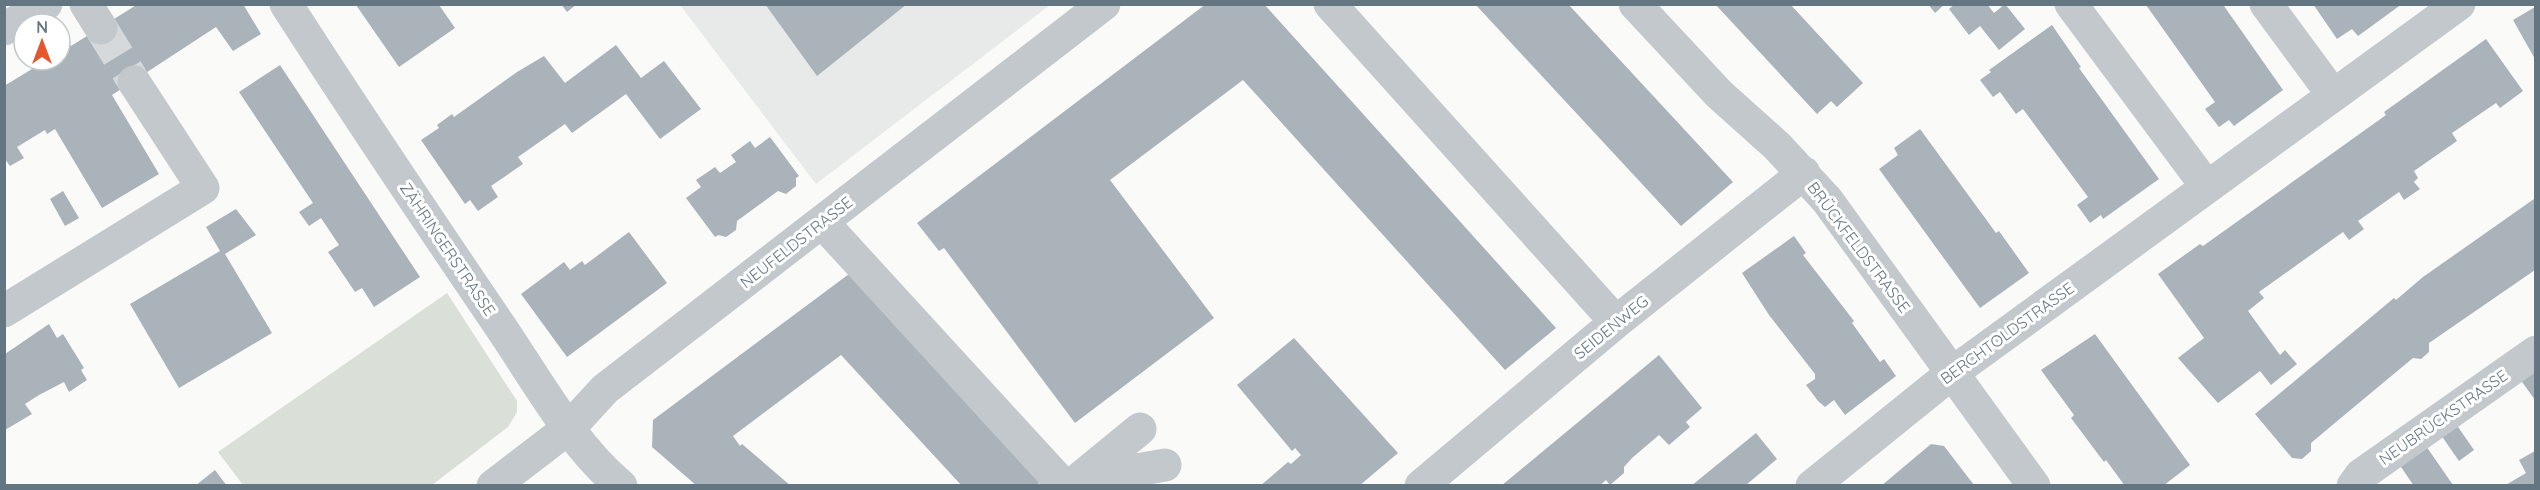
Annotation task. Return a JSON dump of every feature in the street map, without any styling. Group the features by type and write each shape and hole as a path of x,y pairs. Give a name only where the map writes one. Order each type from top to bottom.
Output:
{"street":[{"path":"4,29 46,4"},
{"name":"ZÄHRINGERSTRASSE","path":"285,4 378,147 570,427 601,469 621,486"},
{"name":"NEUFELDSTRASSE","path":"494,486 570,427 605,389 1104,4"},
{"path":"1330,4 1616,322"},
{"name":"BRÜCKFELDSTRASSE","path":"1635,4 1719,94 1804,173 1827,200 2034,486"},
{"path":"2072,4 2207,187"},
{"path":"2266,4 2332,95"},
{"name":"BERCHTOLDSTRASSE","path":"1812,486 1952,373 2459,4"},
{"path":"4,311 203,188 134,82"},
{"name":"SEIDENWEG","path":"1420,486 1616,322 1804,173"},
{"path":"822,222 1064,486"},
{"name":"NEUBRÜCKSTRASSE","path":"2353,486 2367,471 2535,352"},
{"path":"1071,486 1140,429"},
{"path":"1076,486 1103,476 1165,465"}],"shaded area":[{"path":"680,5 1050,5 816,184"},
{"path":"447,293 517,401 517,412 508,427 432,485 243,485 218,452"}],"building":[{"path":"138,4 243,4 261,34 233,51 216,27 112,95 159,174 102,208 55,129 47,134 45,130 17,147 24,158 10,166 4,158 4,86 27,72 72,72 72,45"},
{"path":"561,4 577,4 567,12"},
{"path":"765,4 907,4 817,76"},
{"path":"1206,4 1264,4 1556,328 1505,370 1243,80 1110,180 1214,318 1075,423 944,248 939,251 917,223"},
{"path":"1475,4 1568,4 1733,182 1681,226"},
{"path":"1715,4 1790,4 1863,83 1837,107 1831,101 1817,114"},
{"path":"1928,4 1945,4 1935,13"},
{"path":"1955,4 1987,4 1994,13 2005,4 2025,29 1999,50 1980,26 1969,35 1949,9"},
{"path":"2313,4 2402,4 2358,36 2352,29 2337,39"},
{"path":"356,5 439,5 455,28 399,67"},
{"path":"2146,5 2224,6 2283,90 2234,126 2229,120 2219,127 2205,109 2215,102"},
{"path":"2535,7 2535,59 2513,20"},
{"path":"2052,25 2081,67 2079,68 2159,179 2103,219 2101,215 2090,223 2077,205 2088,197 2023,109 2016,114 2000,92 1993,97 1980,80 1991,72 1989,70"},
{"path":"2486,39 2523,91 2500,108 2496,103 2452,133 2457,141 2414,171 2418,178 2414,182 2420,189 2404,200 2399,192 2358,221 2364,229 2349,240 2343,232 2259,292 2264,298 2248,311 2280,355 2285,350 2297,364 2271,385 2260,371 2218,403 2178,358 2204,338 2158,274 2200,244 2203,246 2386,115 2384,112"},
{"path":"616,45 641,78 664,61 701,109 660,139 626,94 572,133 565,124 518,157 523,164 491,186 498,197 478,211 470,200 465,204 421,140 439,128 437,125 452,114 454,117 517,72 544,56 565,83"},
{"path":"280,65 420,277 374,307 362,288 355,292 328,252 339,245 321,218 309,226 299,212 313,203 239,92"},
{"path":"1920,129 1996,233 1999,231 2029,273 1980,308 1879,169 1898,155 1894,148"},
{"path":"770,137 799,176 796,178 796,186 786,194 778,191 737,221 736,230 726,237 718,235 715,237 686,198 701,187 696,180 715,167 720,173 736,162 731,155 750,141 755,148"},
{"path":"63,191 79,218 65,226 50,199"},
{"path":"2534,199 2535,270 2429,343 2429,352 2421,359 2413,358 2311,443 2311,451 2302,459 2292,458 2255,414 2394,298 2396,300 2423,277"},
{"path":"236,209 256,235 225,254 272,333 179,388 130,304 220,251 206,227"},
{"path":"629,232 667,283 567,357 521,294 564,262 570,270 582,261 585,265"},
{"path":"1794,236 1806,253 1803,255 1854,321 1852,323 1880,362 1884,359 1896,376 1845,415 1834,400 1825,407 1806,385 1815,379 1815,374 1769,315 1742,273"},
{"path":"849,274 1040,481 1037,486 962,486 841,355 733,436 740,446 742,444 791,486 697,486 652,447 653,420"},
{"path":"49,324 57,338 63,334 84,368 81,370 87,380 69,392 64,382 39,395 25,404 32,414 5,430 5,354"},
{"path":"2095,334 2190,465 2163,486 2125,486 2071,418 2074,415 2041,370"},
{"path":"1294,338 1398,453 1359,486 1260,486 1288,462 1291,464 1301,455 1295,448 1292,451 1237,385"},
{"path":"1659,355 1702,408 1686,422 1690,427 1669,445 1659,435 1632,458 1624,467 1624,473 1610,485 1606,480 1599,486 1501,486"},
{"path":"2535,368 2535,400 2520,379"},
{"path":"2456,424 2474,450 2459,461 2441,435"},
{"path":"1756,433 1777,459 1746,485 1691,486"},
{"path":"1931,444 1944,446 1974,485 1881,486"},
{"path":"2426,446 2452,486 2414,486 2399,464"},
{"path":"2535,451 2535,486 2504,486 2526,473 2519,460"},
{"path":"215,470 227,486 195,486"}],"tunnel":[{"path":"101,28 134,82"}]}
